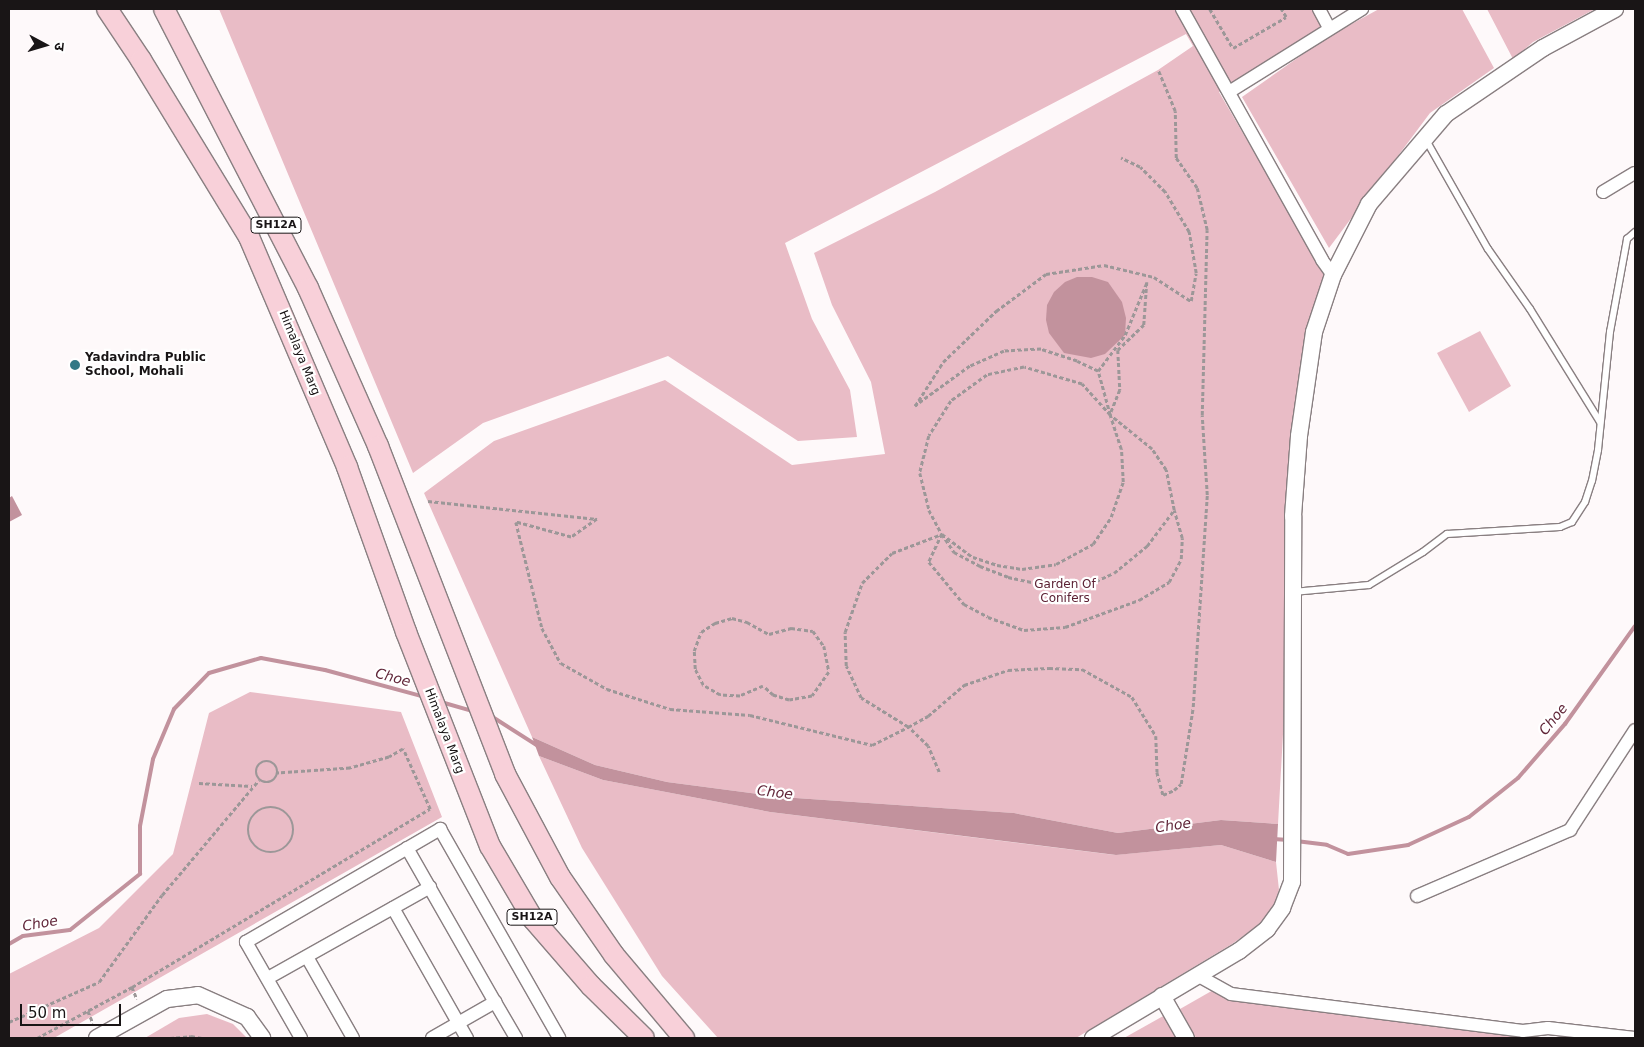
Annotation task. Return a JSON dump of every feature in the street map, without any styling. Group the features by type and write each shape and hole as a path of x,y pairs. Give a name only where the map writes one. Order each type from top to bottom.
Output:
{"main road":[{"name":"Himalaya Marg","path":"107,9 141,60 249,237 278,301 347,467 406,632 490,846 533,919 590,986 644,1038"},
{"name":"SH12A","path":"164,9 308,288 378,446 505,774 560,877 614,955 684,1038"}],"street":[{"path":"1182,9 1322,260 1333,275"},
{"path":"1319,9 1329,28"},
{"path":"1229,92 1362,9"},
{"path":"1093,1038 1239,951 1267,929 1282,908 1292,882 1294,805 1291,592 1299,436 1314,332 1333,275 1370,204 1446,114 1544,48 1615,9"},
{"path":"1604,192 1635,173"},
{"path":"1417,896 1570,830 1635,730"},
{"path":"301,1038 246,942 440,829 559,1038"},
{"path":"407,848 516,1038"},
{"path":"268,978 307,958 430,887"},
{"path":"393,908 467,1038"},
{"path":"307,958 353,1038"},
{"path":"1198,975 1231,994 1523,1030 1531,1034 1548,1028 1611,1037 1634,1038"},
{"path":"96,1038 167,998 198,994 247,1017 262,1038"},
{"path":"1162,996 1186,1038"},
{"path":"432,1038 495,1002"}],"lane":[{"path":"1425,138 1488,249 1530,309 1600,422"},
{"path":"1291,592 1370,585 1423,552 1446,534 1567,526 1579,515 1587,497 1596,458 1610,332 1627,239 1635,232"}],"path":[{"path":"1210,9 1233,48 1286,17 1281,9"},
{"path":"428,501 598,519 571,537 516,522 542,628 561,663 607,689 670,709 750,715 872,745 928,716 964,685 1008,670 1082,669 1132,697 1156,736 1157,772 1163,795 1174,790 1181,784 1193,707 1208,495 1202,415 1208,230 1197,188 1176,158 1175,111 1158,70"},
{"path":"942,534 973,557 1022,569 1056,564 1093,544 1111,517 1124,482 1121,449 1098,372 1077,361 1041,349 1004,351 970,366 914,406 943,362 996,311 1046,274 1104,265 1154,277 1191,300 1196,273 1189,232 1165,192 1140,167 1121,158"},
{"path":"1098,372 1125,335 1146,282 1144,325 1118,350 1120,390 1110,415"},
{"path":"942,534 929,562 964,604 988,617 1024,630 1065,627 1138,600 1169,582 1180,559 1182,538 1166,470 1152,449 1110,415 1082,384 1024,367 986,375 951,401 929,436 920,473 929,510 954,552 980,566 1008,577 1042,584 1090,584 1114,573 1147,546 1174,510"},
{"path":"939,772 928,746 908,727 861,698 846,666 846,632 862,583 892,553 942,534"},
{"path":"732,618 747,622 769,634 791,628 813,631 824,646 829,672 812,696 789,700 773,695 763,686 740,696 720,695 703,685 695,669 694,651 700,632 715,623 732,618"},
{"path":"37,1038 132,987 430,809 403,749 389,757 350,768 277,773"},
{"path":"259,780 256,770 263,762 273,764 277,773"},
{"path":"259,780 269,783 277,773"},
{"path":"9,1022 99,982 162,895 259,780"},
{"path":"199,783 253,786"},
{"path":"269,806 282,810 292,820 294,828 291,841 286,848 271,853 256,848 248,834 251,818 256,812 269,806"},
{"path":"170,1038 182,1036 202,1038"}],"green space":[{"name":"Garden Of Conifers","path":"219,9 1315,9 1327,30 1219,92 1329,281 1304,357 1278,824 1221,820 1118,833 1014,813 781,797 667,782 595,765 532,737 424,493 494,441 665,380 792,465 885,454 871,382 832,305 814,253 935,192 1158,70 1193,46 1186,34 785,243 812,319 850,390 857,437 798,441 668,356 483,423 413,473"},
{"path":"1379,9 1462,9 1494,68 1430,113 1329,248 1242,97 1326,38"},
{"path":"1487,9 1595,9 1533,42 1513,59"},
{"path":"1480,331 1511,386 1469,412 1437,353"},
{"path":"250,692 401,712 442,817 54,1038 9,1038 9,974 99,928 173,854 209,713"},
{"path":"539,756 603,780 770,812 1115,855 1221,845 1276,862 1279,890 1274,905 1263,922 1232,944 1076,1038 718,1038 662,976 582,848"},
{"path":"1215,989 1523,1031 1522,1038 1196,1038 1180,1009"},
{"path":"207,1014 233,1024 247,1038 145,1038 179,1018"},
{"path":"1165,1015 1179,1038 1124,1038"}],"shaded area":[{"path":"1077,277 1092,277 1108,282 1122,302 1126,318 1125,335 1105,354 1091,358 1064,353 1049,333 1046,320 1047,305 1054,292 1065,282"},
{"path":"12,496 22,515 9,522 9,498"},
{"path":"532,737 595,765 667,782 781,797 1014,813 1118,833 1221,820 1278,824 1276,862 1221,845 1116,855 770,812 603,780 539,756"}],"waterway":[{"name":"Choe","path":"1296,841 1327,845 1348,854 1408,845 1469,817 1518,778 1565,724 1635,626"},
{"name":"Choe","path":"9,944 23,936 70,930 140,874 140,826 153,759 174,709 209,673 261,658 325,670 425,697"},
{"name":"Choe","path":"441,702 473,711"},
{"name":"Choe","path":"491,716 538,746"},
{"name":"Choe","path":"1273,839 1289,840"}],"place":[{"name":"Yadavindra Public School, Mohali","path":"75,365"}]}
